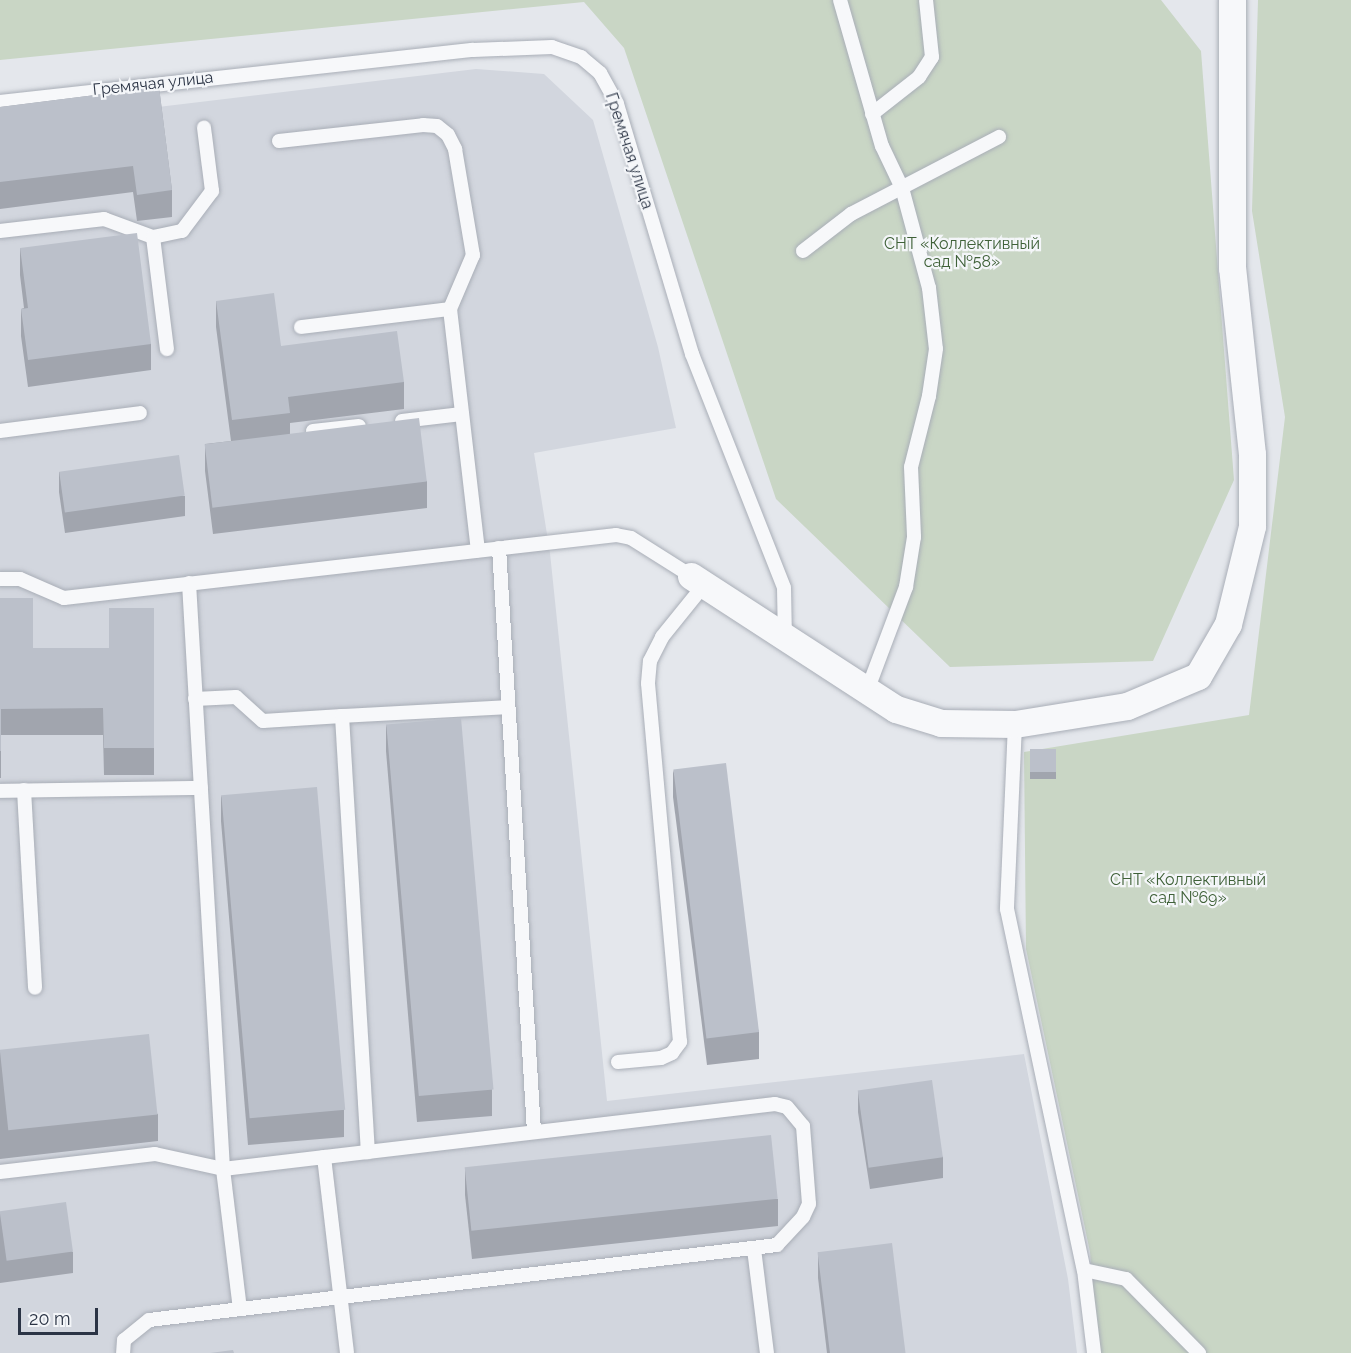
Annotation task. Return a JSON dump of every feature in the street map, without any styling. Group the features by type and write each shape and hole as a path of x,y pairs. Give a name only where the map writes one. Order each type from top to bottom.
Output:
{"street":[{"path":"697,580 896,709 941,723 1015,724 1127,706 1198,676 1228,624 1252,526 1252,454 1232,268 1232,0"}],"lane":[{"path":"840,0 882,146 902,188 929,288 936,349 929,396 911,467 914,537 906,587 867,691"},
{"path":"872,114 919,77 932,57 926,0"},
{"name":"Гремячая улица","path":"0,102 473,50 552,47 581,57 600,73 617,104 692,354 784,588 785,638"},
{"path":"279,141 423,125 437,126 448,135 455,149 473,255 450,309 478,550"},
{"path":"0,231 104,219 153,237 182,231 209,199 212,191 204,128"},
{"path":"803,251 851,214 999,137"},
{"path":"153,237 167,348"},
{"path":"301,327 450,309"},
{"path":"0,431 140,413"},
{"path":"313,431 462,414"},
{"path":"0,579 20,579 64,598 616,535 631,538 697,580 650,661 648,683 680,1042 672,1053 661,1058 618,1062"},
{"path":"499,548 534,1132"},
{"path":"189,583 223,1169 240,1309"},
{"path":"195,699 236,697 263,721 508,707"},
{"path":"342,716 368,1152"},
{"path":"1015,724 1007,909 1084,1270 1094,1353"},
{"path":"0,791 201,788"},
{"path":"24,790 35,988"},
{"path":"0,1172 155,1154 223,1169 775,1104 787,1107 803,1126 809,1204 784,1240 754,1249 149,1320 124,1340 123,1353"},
{"path":"324,1157 347,1353"},
{"path":"754,1249 766,1353"},
{"path":"1084,1270 1126,1279 1199,1353"}],"shaded area":[{"path":"476,69 544,74 593,120 658,347 676,428 534,453 550,553 607,1101 1024,1054 1068,1279 1077,1353 0,1353 0,126"}],"green space":[{"name":"СНТ «Коллективный сад №58»","path":"0,0 1161,0 1201,51 1234,480 1153,661 950,667 776,499 624,48 584,2 0,60"},
{"name":"СНТ «Коллективный сад №69»","path":"1258,0 1351,0 1351,1353 1098,1353 1090,1252 1026,949 1024,752 1249,715 1285,417 1252,211"}],"building":[{"path":"159,87 172,190 137,195 133,166 0,182 0,107"},
{"path":"137,233 151,344 28,360 21,309 28,308 20,248"},
{"path":"274,293 281,346 397,331 404,382 288,397 290,413 232,420 216,301"},
{"path":"419,418 427,482 212,508 205,444"},
{"path":"179,455 185,496 65,512 59,472"},
{"path":"0,598 33,598 33,648 109,648 109,608 154,608 154,748 104,748 103,708 1,709 0,751"},
{"path":"461,718 494,1090 419,1096 386,725"},
{"path":"1030,749 1056,749 1056,772 1030,772"},
{"path":"726,763 759,1032 706,1038 673,769"},
{"path":"317,787 345,1110 250,1118 221,795"},
{"path":"149,1034 157,1115 8,1130 0,1050"},
{"path":"932,1080 943,1157 869,1168 858,1090"},
{"path":"771,1135 778,1199 471,1231 465,1167"},
{"path":"66,1202 73,1252 7,1261 0,1211"},
{"path":"892,1243 906,1353 830,1353 818,1252"},
{"path":"233,1350 234,1353 210,1353"}]}
